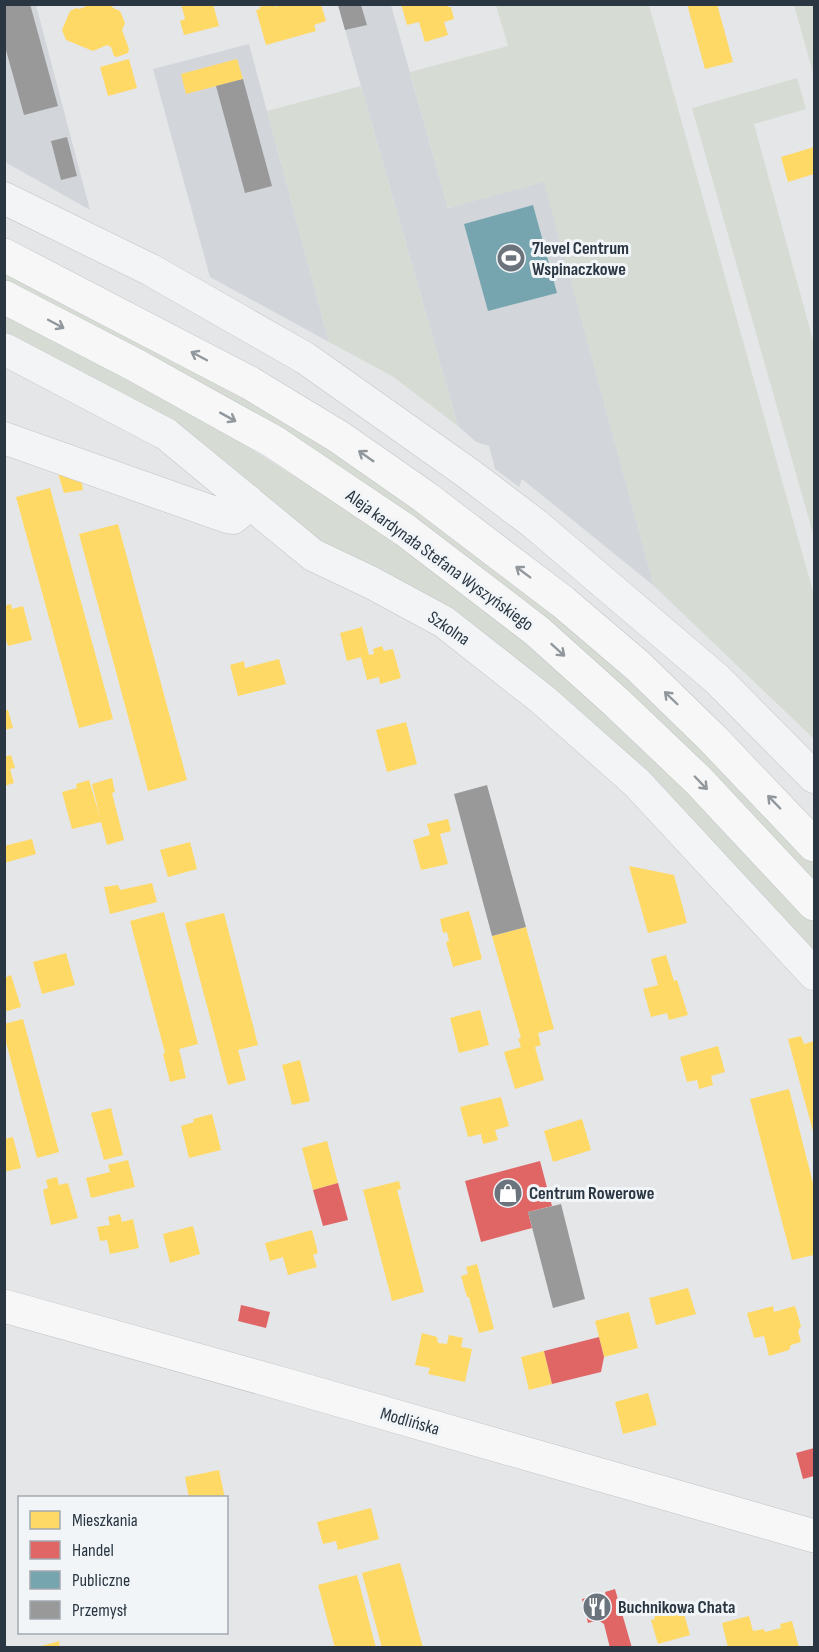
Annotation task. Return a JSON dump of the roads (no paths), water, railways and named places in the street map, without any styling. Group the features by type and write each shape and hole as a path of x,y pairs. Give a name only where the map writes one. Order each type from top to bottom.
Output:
{"main road":[{"path":"4,255 250,383 339,437 425,497 563,602 638,666 713,738 814,845"},
{"name":"Aleja kardynała Stefana Wyszyńskiego","path":"4,297 137,366 274,442 405,530 537,631 616,702 698,780 814,904"},
{"name":"Modlińska","path":"4,1306 814,1536"}],"street":[{"path":"4,198 151,270 305,358 469,474 536,524 717,679 814,777"},
{"name":"Szkolna","path":"4,349 166,434 314,555 372,582 444,622 543,699 637,783 814,974"},
{"path":"4,438 227,518 233,518 238,514 247,500"}],"place":[{"name":"7level Centrum Wspinaczkowe","path":"511,258"},
{"name":"Centrum Rowerowe","path":"508,1193"},
{"name":"Buchnikowa Chata","path":"597,1607"}]}
